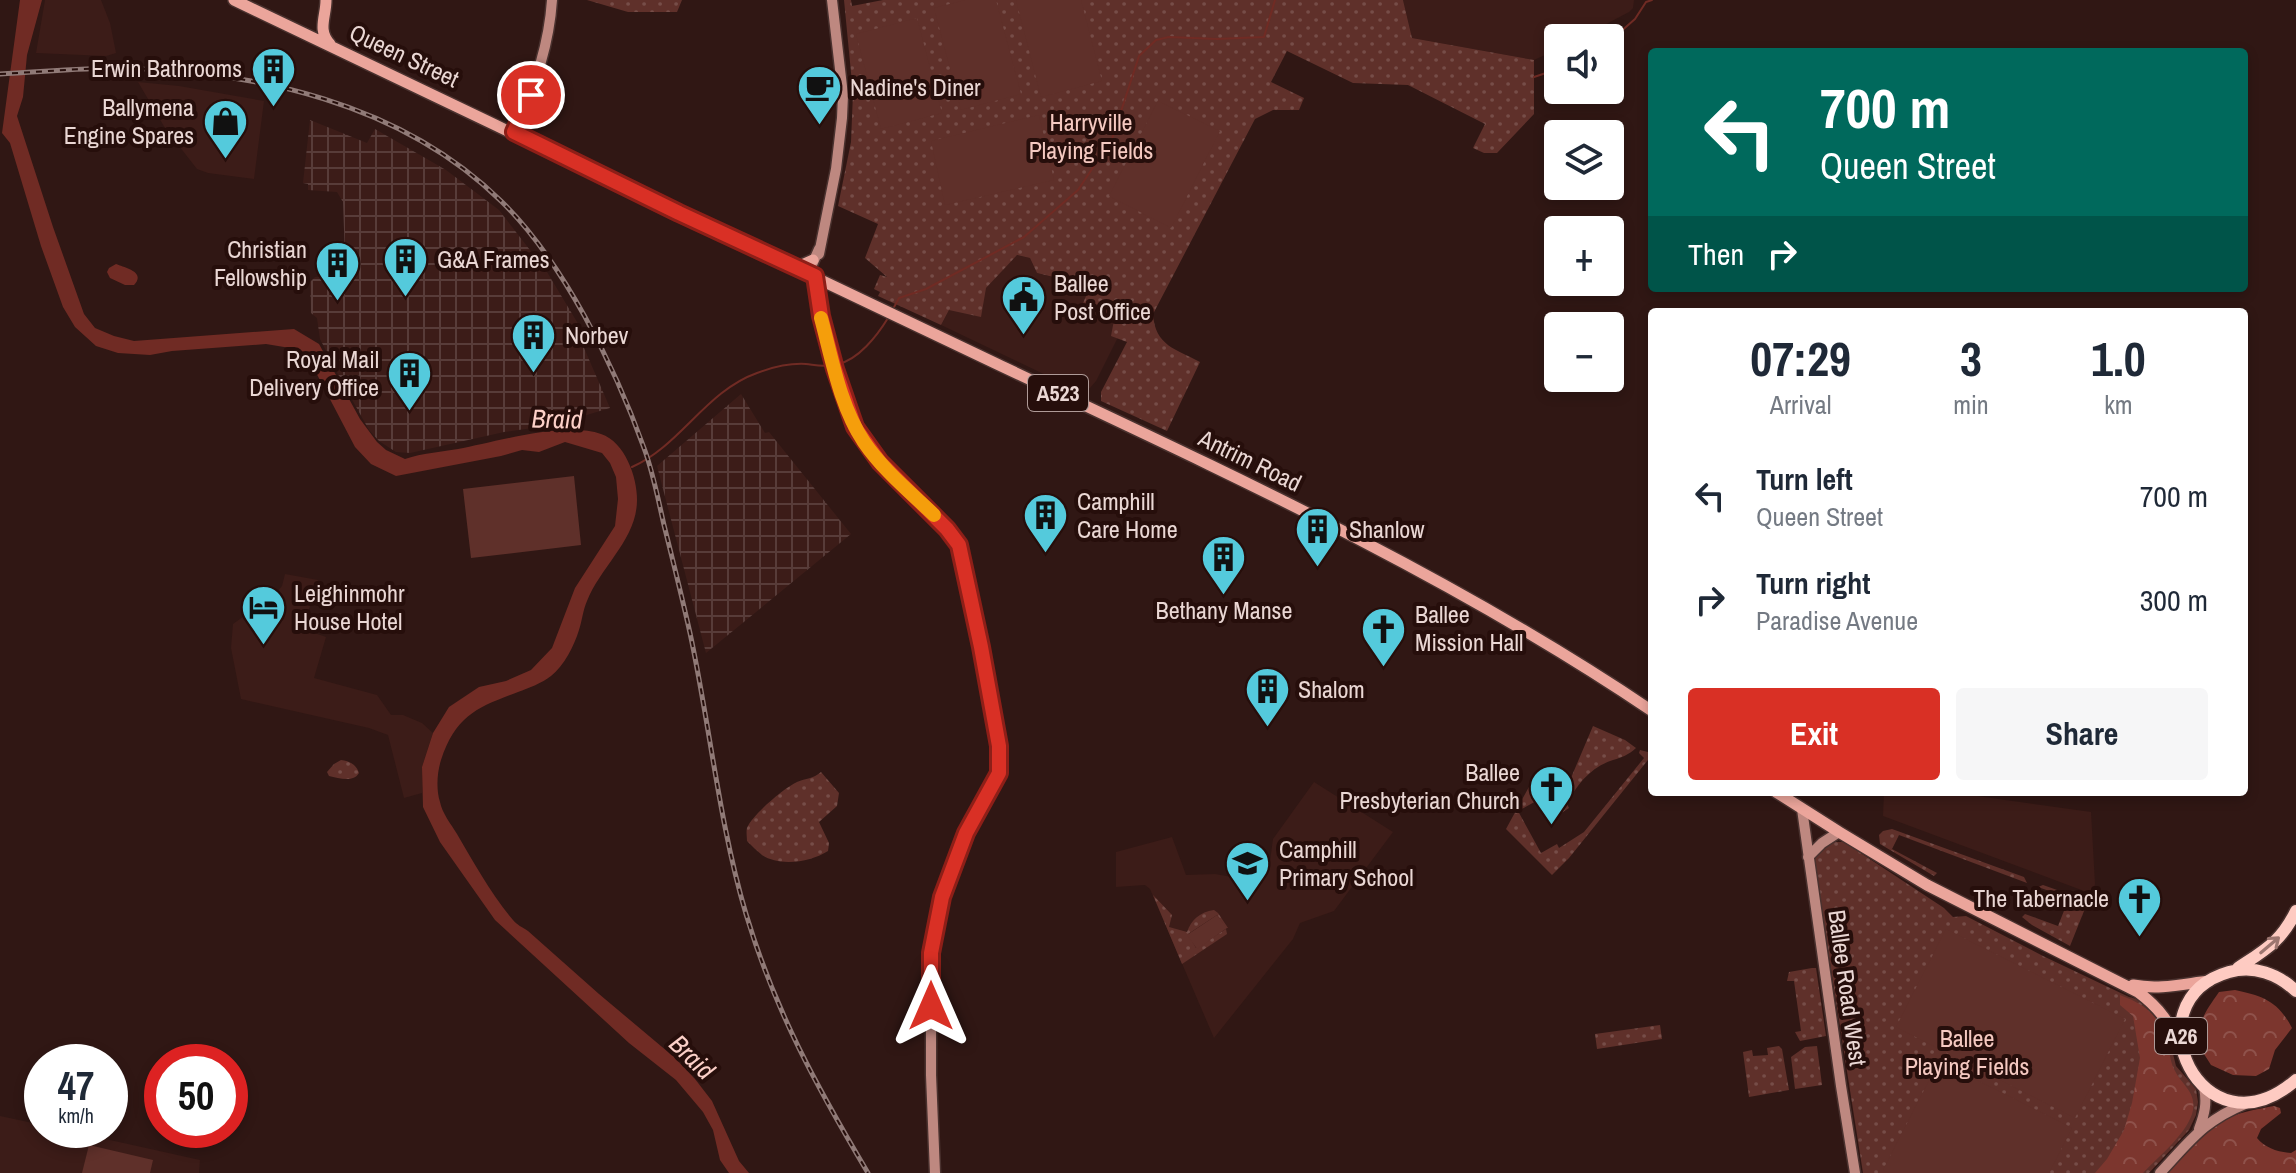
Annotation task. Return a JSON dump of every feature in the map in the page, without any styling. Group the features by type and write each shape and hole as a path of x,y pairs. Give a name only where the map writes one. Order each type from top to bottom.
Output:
{"highway":[{"name":"A26","path":"2248,1102 2225,1098 2204,1087 2187,1066 2181,1049 2180,1029 2185,1010 2195,994 2209,981 2235,970 2277,941 2296,911"},
{"path":"2235,970 2253,969 2270,973 2296,991"},
{"path":"2282,1092 2296,1080"},
{"path":"2248,1102 2296,1089"}],"main road":[{"name":"Queen Street","path":"234,0 815,276"},
{"path":"326,0 322,34 333,47"},
{"path":"299,31 314,30 322,24"},
{"path":"795,268 816,255"},
{"name":"Antrim Road","path":"815,276 1267,493 1423,572 1522,628 1648,708"},
{"path":"1782,796 1927,885 2121,983 2153,1003 2167,1020 2181,1049"},
{"path":"2121,983 2148,988 2209,981"}],"street":[{"path":"514,132 542,62 552,0"},
{"path":"832,0 842,85 842,118 836,169 816,255 819,260 815,276 821,316 855,427 870,450 959,545 999,746 999,773 957,853 942,897 931,953 935,1173"},
{"name":"Ballee Road West","path":"1802,809 1855,1173"},
{"path":"1808,857 1839,832"},
{"path":"2198,1131 2205,1112 2204,1087"},
{"path":"2160,1173 2198,1131 2225,1112 2248,1102"}],"shaded area":[{"path":"20,0 42,0 27,55 23,97 17,116 84,314 95,328 134,341 294,329 319,344 360,419 377,442 405,459 530,434 569,430 601,434 623,452 635,481 635,514 625,540 593,588 571,649 556,672 547,679 480,708 461,723 441,760 439,797 445,814 476,867 513,920 674,1057 695,1079 712,1101 739,1161 749,1173 729,1173 720,1160 713,1130 703,1112 676,1080 629,1043 495,920 440,842 423,807 422,767 433,733 449,707 479,687 506,681 531,670 552,648 575,588 615,526 618,499 616,477 610,463 602,453 565,442 539,452 522,450 396,476 371,464 355,447 302,351 266,344 150,355 118,353 96,346 75,327 63,307 10,143 2,133"},
{"path":"45,0 101,0 116,53 106,56 36,53"},
{"path":"1403,0 1634,0 1629,12 1606,24 1544,24 1544,55 1534,60 1412,38"},
{"path":"138,82 264,101 254,179 197,169 165,128"},
{"path":"310,120 367,143 375,129 446,170 499,210 547,272 586,337 581,341 610,408 553,425 504,432 410,453 396,452 379,441 369,430 340,378 320,339 317,318 311,313 310,282 315,277 343,275 345,257 343,202 337,192 308,190 308,184 303,183"},
{"path":"1016,255 1030,258 1037,273 1137,299 1090,388 1079,391 941,325 949,310 986,288"},
{"path":"116,264 136,274 138,277 134,285 125,285 110,278 107,272"},
{"path":"741,394 765,433 769,432 851,534 706,653 657,466"},
{"path":"285,574 318,580 303,629 326,637 314,678 377,695 391,715 403,715 422,723 433,733 422,767 422,793 404,798 388,735 241,699 231,648 233,624 276,593 282,586"},
{"name":"Camphill Primary School","path":"1314,782 1393,832 1334,911 1300,923 1293,939 1214,1038 1150,889 1145,885 1116,887 1116,852 1172,837 1186,875 1232,877 1260,872 1270,861 1273,839"},
{"path":"1884,796 1977,796 2091,812 2095,884 2092,894 1883,816"},
{"path":"0,1116 24,1121 24,1148 128,1148 128,1144 200,1160 199,1173 0,1173"}],"green space":[{"path":"587,0 682,0 677,12 628,12"},
{"name":"Harryville Playing Fields","path":"844,0 851,0 852,6 883,0 1403,0 1412,38 1534,60 1534,114 1497,153 1484,153 1473,148 1485,124 1408,85 1353,83 1287,51 1271,82 1304,98 1299,110 1273,110 1255,119 1153,314 1162,340 1200,362 1167,431 1101,401 1101,392 1127,342 1111,336 1115,315 1082,306 1090,286 1037,273 1030,258 1017,255 986,288 981,317 949,310 941,325 878,296 880,292 874,289 880,275 887,277 865,258 878,224 838,206 851,142 853,93"},
{"path":"965,0 996,0 1021,94 961,110 934,8"},
{"path":"1016,0 1081,0 1102,81 1041,97"},
{"path":"917,18 942,113 881,129 856,34"},
{"path":"1158,101 1220,131 1171,228 1109,196"},
{"path":"1039,115 1054,180 945,205 931,141"},
{"path":"574,476 581,545 471,558 463,489"},
{"path":"1593,726 1636,748 1591,772 1571,797 1567,804 1569,808 1555,817 1551,816 1540,799 1518,811 1541,853 1557,844 1559,848 1584,832 1644,758 1640,750 1648,752 1648,760 1552,875 1506,829 1530,785 1562,799"},
{"path":"341,760 354,765 359,773 346,779 329,776 327,772"},
{"path":"821,772 839,793 837,806 819,822 829,843 828,851 795,862 778,861 762,855 747,841 750,823 784,790"},
{"path":"1892,829 2024,877 2027,883 1899,835 1892,849 1937,873 1934,876 1880,844 1879,835"},
{"name":"Ballee Playing Fields","path":"1831,842 1844,842 1953,917 1966,916 2043,956 2129,997 2144,1001 2160,1017 2176,1066 2196,1089 2196,1115 2189,1130 2149,1173 1863,1173 1814,861 1818,852"},
{"path":"2043,885 2088,901 2070,946 2022,917 2025,914 2058,926 2069,898 2038,887"},
{"path":"1153,895 1172,915 1169,927 1187,932 1200,915 1214,910 1218,913 1228,928 1217,915 1188,934 1196,948 1226,929 1227,934 1182,964"},
{"path":"1217,915 1227,928 1197,949 1187,935"},
{"path":"1946,929 2125,1019 2075,1118 1896,1027"},
{"path":"1816,968 1826,1036 1800,1041 1795,1032 1801,1031 1794,981 1787,981 1789,972"},
{"path":"2235,990 2269,1001 2292,1028 2275,1050 2269,1069 2256,1076 2233,1075 2211,1065 2197,1043 2204,1016 2219,992"},
{"path":"2120,995 2146,1008 2157,1020 2174,1068 2192,1098 2193,1110 2180,1135 2143,1173 2095,1173 2124,1130 2140,1058 2133,1016 2120,1005"},
{"path":"1660,1025 1662,1039 1597,1049 1595,1034"},
{"path":"1779,1046 1789,1090 1749,1097 1743,1052 1752,1050 1753,1056 1768,1055 1767,1048"},
{"path":"1817,1046 1822,1085 1795,1089 1791,1057 1805,1047"},
{"path":"1939,1061 2072,1128 2049,1173 1889,1173 1883,1170"},
{"path":"2274,1106 2280,1108 2281,1113 2261,1129 2257,1138 2277,1150 2291,1153 2296,1150 2296,1173 2165,1173 2194,1142 2220,1123 2240,1114"},
{"path":"88,1148 102,1148 153,1160 150,1173 82,1173"}],"waterway":[{"path":"893,309 899,298 926,289 1024,237 1078,190 1112,139 1139,56 1156,40 1169,37 1264,37 1275,0"},
{"path":"1624,29 1646,2 1652,0"},
{"path":"1534,77 1544,74"},
{"path":"838,364 860,352 888,318"},
{"path":"632,467 665,446 708,405 739,381 781,366 831,365"}],"railway":[{"path":"0,74 104,68 171,71 222,76 324,99 418,139 461,167 501,201 524,226 566,284 585,317 618,384 644,448 690,633 722,810 746,914 770,983 799,1048 868,1173"}],"slow traffic":[{"path":"821,318 855,427 880,462 934,515"}],"place":[{"name":"Erwin Bathrooms","path":"273,108"},
{"name":"Nadine's Diner","path":"819,127"},
{"name":"Ballymena Engine Spares","path":"225,161"},
{"name":"G&A Frames","path":"406,299"},
{"name":"Christian Fellowship","path":"338,303"},
{"name":"Ballee Post Office","path":"1023,337"},
{"name":"Norbev","path":"534,375"},
{"name":"Royal Mail Delivery Office","path":"410,413"},
{"name":"Camphill Care Home","path":"1046,555"},
{"name":"Shanlow","path":"1318,569"},
{"name":"Bethany Manse","path":"1224,596"},
{"name":"Leighinmohr House Hotel","path":"263,647"},
{"name":"Ballee Mission Hall","path":"1384,668"},
{"name":"Shalom","path":"1267,729"},
{"name":"Ballee Presbyterian Church","path":"1551,826"},
{"name":"Camphill Primary School","path":"1248,903"},
{"name":"The Tabernacle","path":"2140,938"}],"route":[{"path":"531,95 514,132 815,276 821,316 835,369 855,427 880,462 959,545 981,647 1000,767 992,789 962,841 942,897 931,953 931,1006"}],"water label":[{"name":"Braid","path":"557,419"},
{"name":"Braid","path":"692,1057"}]}
